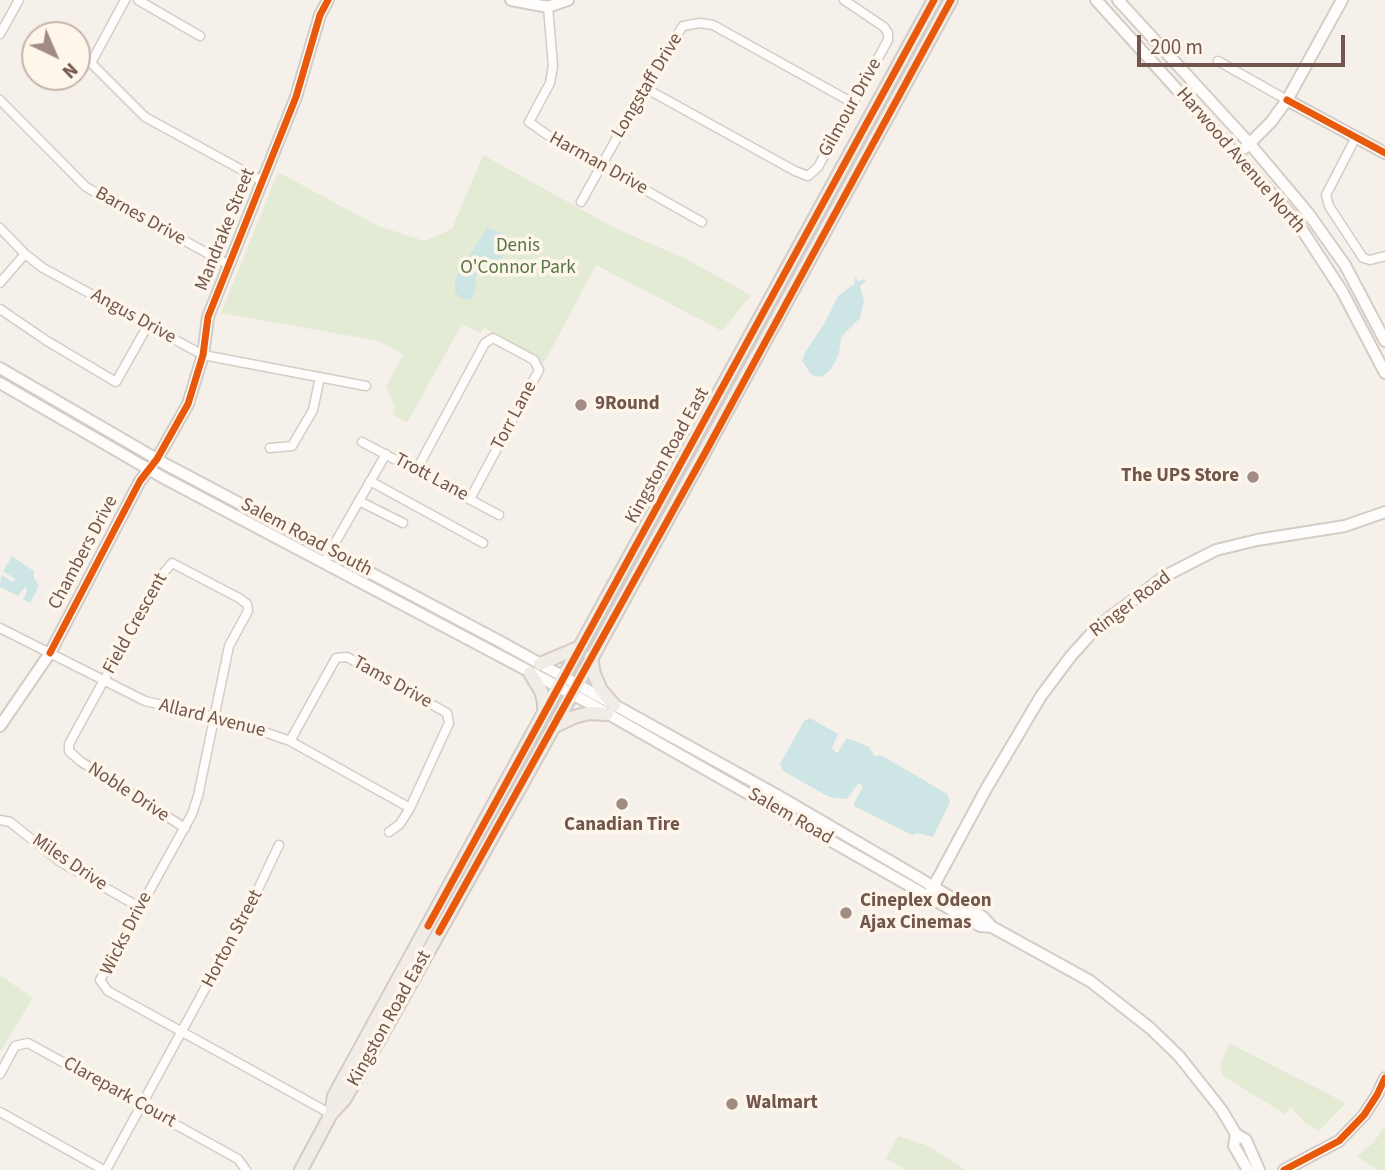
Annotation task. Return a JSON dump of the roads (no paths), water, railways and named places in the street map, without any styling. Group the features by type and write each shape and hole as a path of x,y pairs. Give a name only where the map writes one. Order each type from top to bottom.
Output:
{"main road":[{"name":"Mandrake Street","path":"149,469 188,404 203,355 208,317 296,97 320,15 328,0"},
{"path":"511,0 548,7 568,0"},
{"name":"Kingston Road East","path":"331,1114 334,1097 340,1085 934,0"},
{"name":"Kingston Road East","path":"301,1170 331,1114 349,1092 574,690 950,0"},
{"name":"Harwood Avenue North","path":"1096,0 1297,222 1342,290 1385,373"},
{"name":"Harwood Avenue North","path":"1118,0 1250,144 1308,212 1345,265 1385,341"},
{"path":"1238,155 1287,100 1342,0"},
{"path":"1287,100 1385,153"},
{"name":"Salem Road South","path":"0,368 157,459 331,551 610,709"},
{"name":"Salem Road South","path":"0,383 149,469 324,562 535,668"},
{"name":"Chambers Drive","path":"0,726 50,653 140,481 149,469"},
{"name":"Ringer Road","path":"931,892 986,789 1041,696 1098,626 1165,576 1216,550 1257,540 1345,526 1385,513"},
{"path":"544,714 544,702 535,668 581,646"},
{"path":"552,727 574,717 610,709 594,674 591,657"},
{"name":"Salem Road South","path":"574,690 589,703"},
{"name":"Salem Road","path":"589,703 610,709 931,892 983,917 992,927 1090,981 1150,1028 1179,1056 1236,1134 1246,1140 1259,1170"},
{"path":"1284,1170 1339,1141 1364,1115 1385,1078"},
{"name":"Salem Road","path":"1236,1134 1234,1146 1248,1170"}],"street":[{"path":"0,34 19,0"},
{"path":"125,0 91,62 145,117 262,181"},
{"path":"138,0 200,36"},
{"name":"Gilmour Drive","path":"645,88 808,176 818,167 888,40 884,27 844,0"},
{"name":"Harman Drive","path":"548,7 553,66 550,83 529,122 536,129 702,222"},
{"name":"Longstaff Drive","path":"581,202 660,59 684,26 700,23 713,25 853,103"},
{"path":"1218,61 1287,100"},
{"name":"Barnes Drive","path":"0,100 86,187 229,265"},
{"path":"1356,137 1326,195 1329,206 1363,258 1370,260 1385,256"},
{"name":"Angus Drive","path":"0,228 43,268 203,355 366,386"},
{"path":"0,283 25,254"},
{"path":"0,309 116,382 148,325"},
{"name":"Torr Lane","path":"417,470 485,343 493,338 534,360 539,370 470,499"},
{"path":"270,448 292,446 313,410 320,377"},
{"name":"Trott Lane","path":"362,442 499,515"},
{"path":"324,562 386,454"},
{"path":"370,481 483,543"},
{"path":"359,501 403,523"},
{"name":"Field Crescent","path":"104,682 161,576 172,563 247,604 248,611 229,646 213,718"},
{"name":"Allard Avenue","path":"0,628 145,701 261,729 290,741 411,808"},
{"name":"Tams Drive","path":"290,741 336,658 347,657 447,713 449,723 411,808 400,824 388,832"},
{"name":"Noble Drive","path":"104,682 69,744 69,751 80,761 185,828"},
{"name":"Wicks Drive","path":"213,718 192,814 100,980 108,991 331,1114"},
{"name":"Miles Drive","path":"0,820 10,821 59,861 139,907"},
{"name":"Horton Street","path":"105,1170 183,1032 270,868 279,845"},
{"name":"Clarepark Court","path":"0,1074 15,1046 27,1042 238,1158 246,1170"},
{"path":"0,1112 105,1170"}],"water":[{"path":"487,228 504,236 506,252 492,273 486,276 479,274 475,278 476,289 472,300 461,298 455,292 455,279"},
{"path":"855,276 858,281 866,281 860,286 864,301 860,318 841,337 839,354 831,369 822,377 811,375 802,360 806,351 838,296 854,284"},
{"path":"12,556 34,571 34,578 39,586 30,603 23,599 27,591 25,587 18,596 0,587 1,575 13,582 15,579 3,571"},
{"path":"810,718 838,734 832,748 835,752 838,752 846,739 850,739 869,747 875,756 881,755 947,794 950,802 933,837 917,833 912,835 854,806 863,787 861,784 858,784 847,799 829,797 783,771 780,764 804,721"}],"place":[{"name":"9Round","path":"581,405"},
{"name":"The UPS Store","path":"1253,477"},
{"name":"Canadian Tire","path":"622,804"},
{"name":"Cineplex Odeon Ajax Cinemas","path":"846,913"},
{"name":"Walmart","path":"732,1104"}],"park label":[{"name":"Denis O'Connor Park","path":"518,258"}]}
